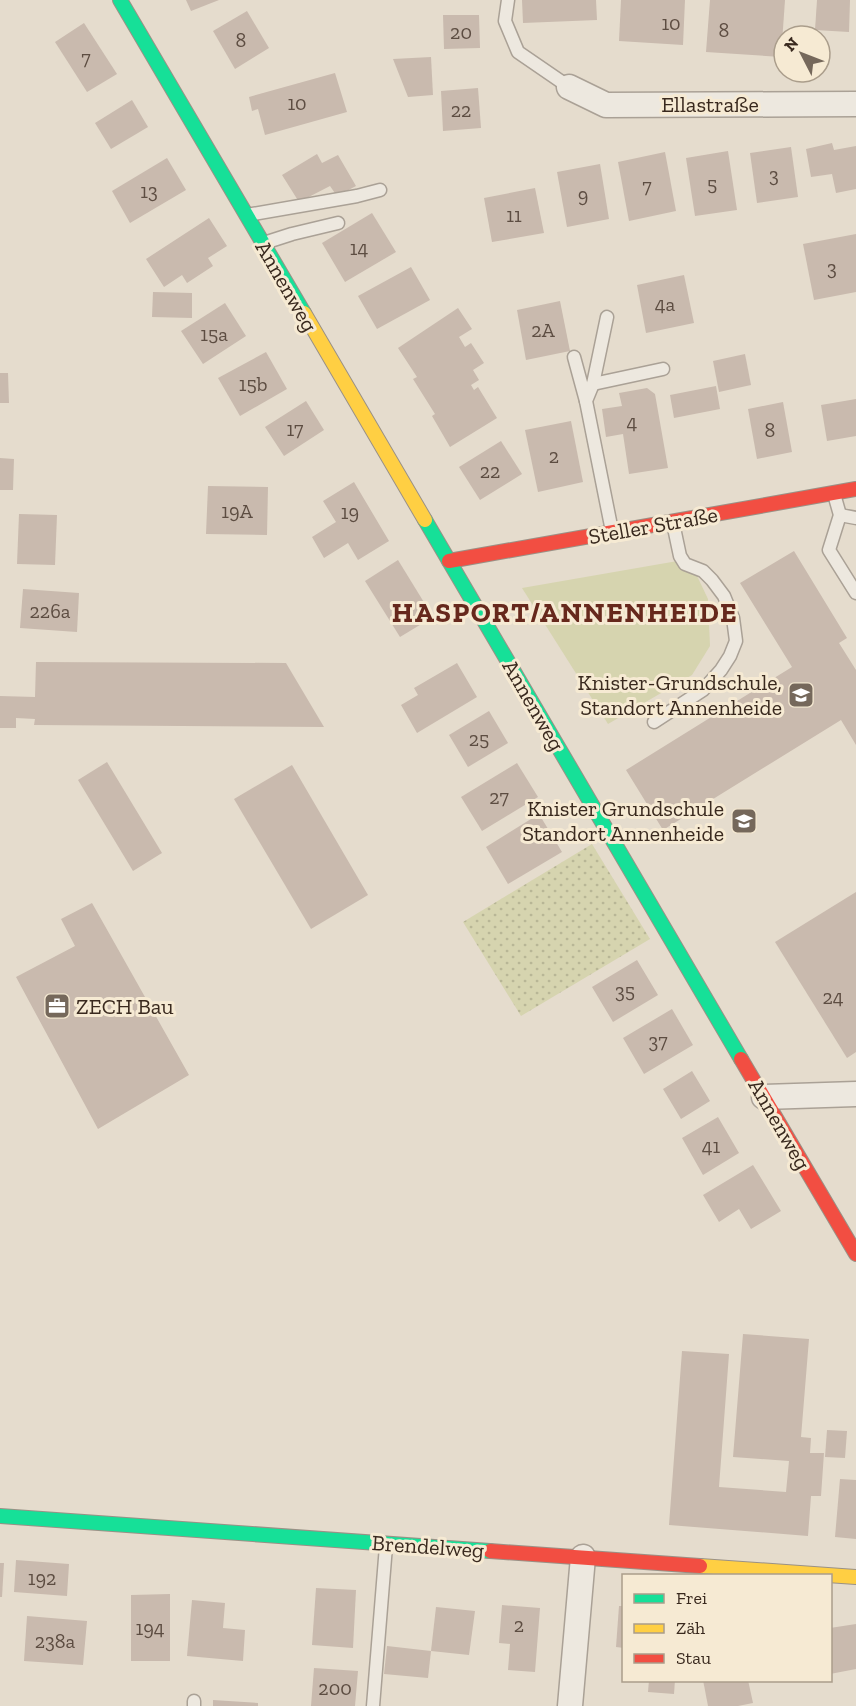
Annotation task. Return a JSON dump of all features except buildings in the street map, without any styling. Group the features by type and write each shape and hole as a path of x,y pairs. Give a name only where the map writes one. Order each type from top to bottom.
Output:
{"street":[{"name":"Annenweg","path":"120,0 856,1254"},
{"name":"Ellastraße","path":"569,87 606,105 856,104"},
{"name":"Steller Straße","path":"449,561 856,489"},
{"path":"764,1097 856,1094"},
{"name":"Brendelweg","path":"0,1516 815,1574"},
{"path":"570,1706 583,1557"},
{"name":"Brendelweg","path":"832,1575 856,1577"}],"lane":[{"path":"508,0 505,21 518,52 569,87"},
{"path":"246,216 380,190"},
{"path":"263,244 292,234 338,223"},
{"path":"586,401 593,384 607,317"},
{"path":"574,357 586,401 612,532"},
{"path":"593,384 663,369"},
{"path":"833,493 840,515 829,550 856,593"},
{"path":"840,515 856,518"},
{"path":"654,722 703,690 721,670 736,641 733,618 724,596 703,571 685,564 680,555 673,522"},
{"path":"373,1706 387,1543"}],"shaded area":[{"path":"689,559 708,599 710,646 692,675 608,724 522,588"},
{"path":"592,844 650,939 521,1016 463,922"}],"traffic: fast":[{"path":"120,0 304,313"},
{"path":"425,520 741,1059"},
{"path":"0,1516 490,1551"}],"traffic: slow":[{"path":"304,313 425,520"},
{"path":"700,1566 813,1574"},
{"path":"832,1575 856,1577"}],"traffic: jam":[{"path":"449,561 856,489"},
{"path":"741,1059 856,1254"},
{"path":"490,1551 700,1566"}],"place":[{"name":"Knister-Grundschule, Standort Annenheide","path":"801,695"},
{"name":"Knister Grundschule Standort Annenheide","path":"744,821"},
{"name":"ZECH Bau","path":"57,1006"}],"district":[{"name":"HASPORT/ANNENHEIDE","path":"565,612"}]}
